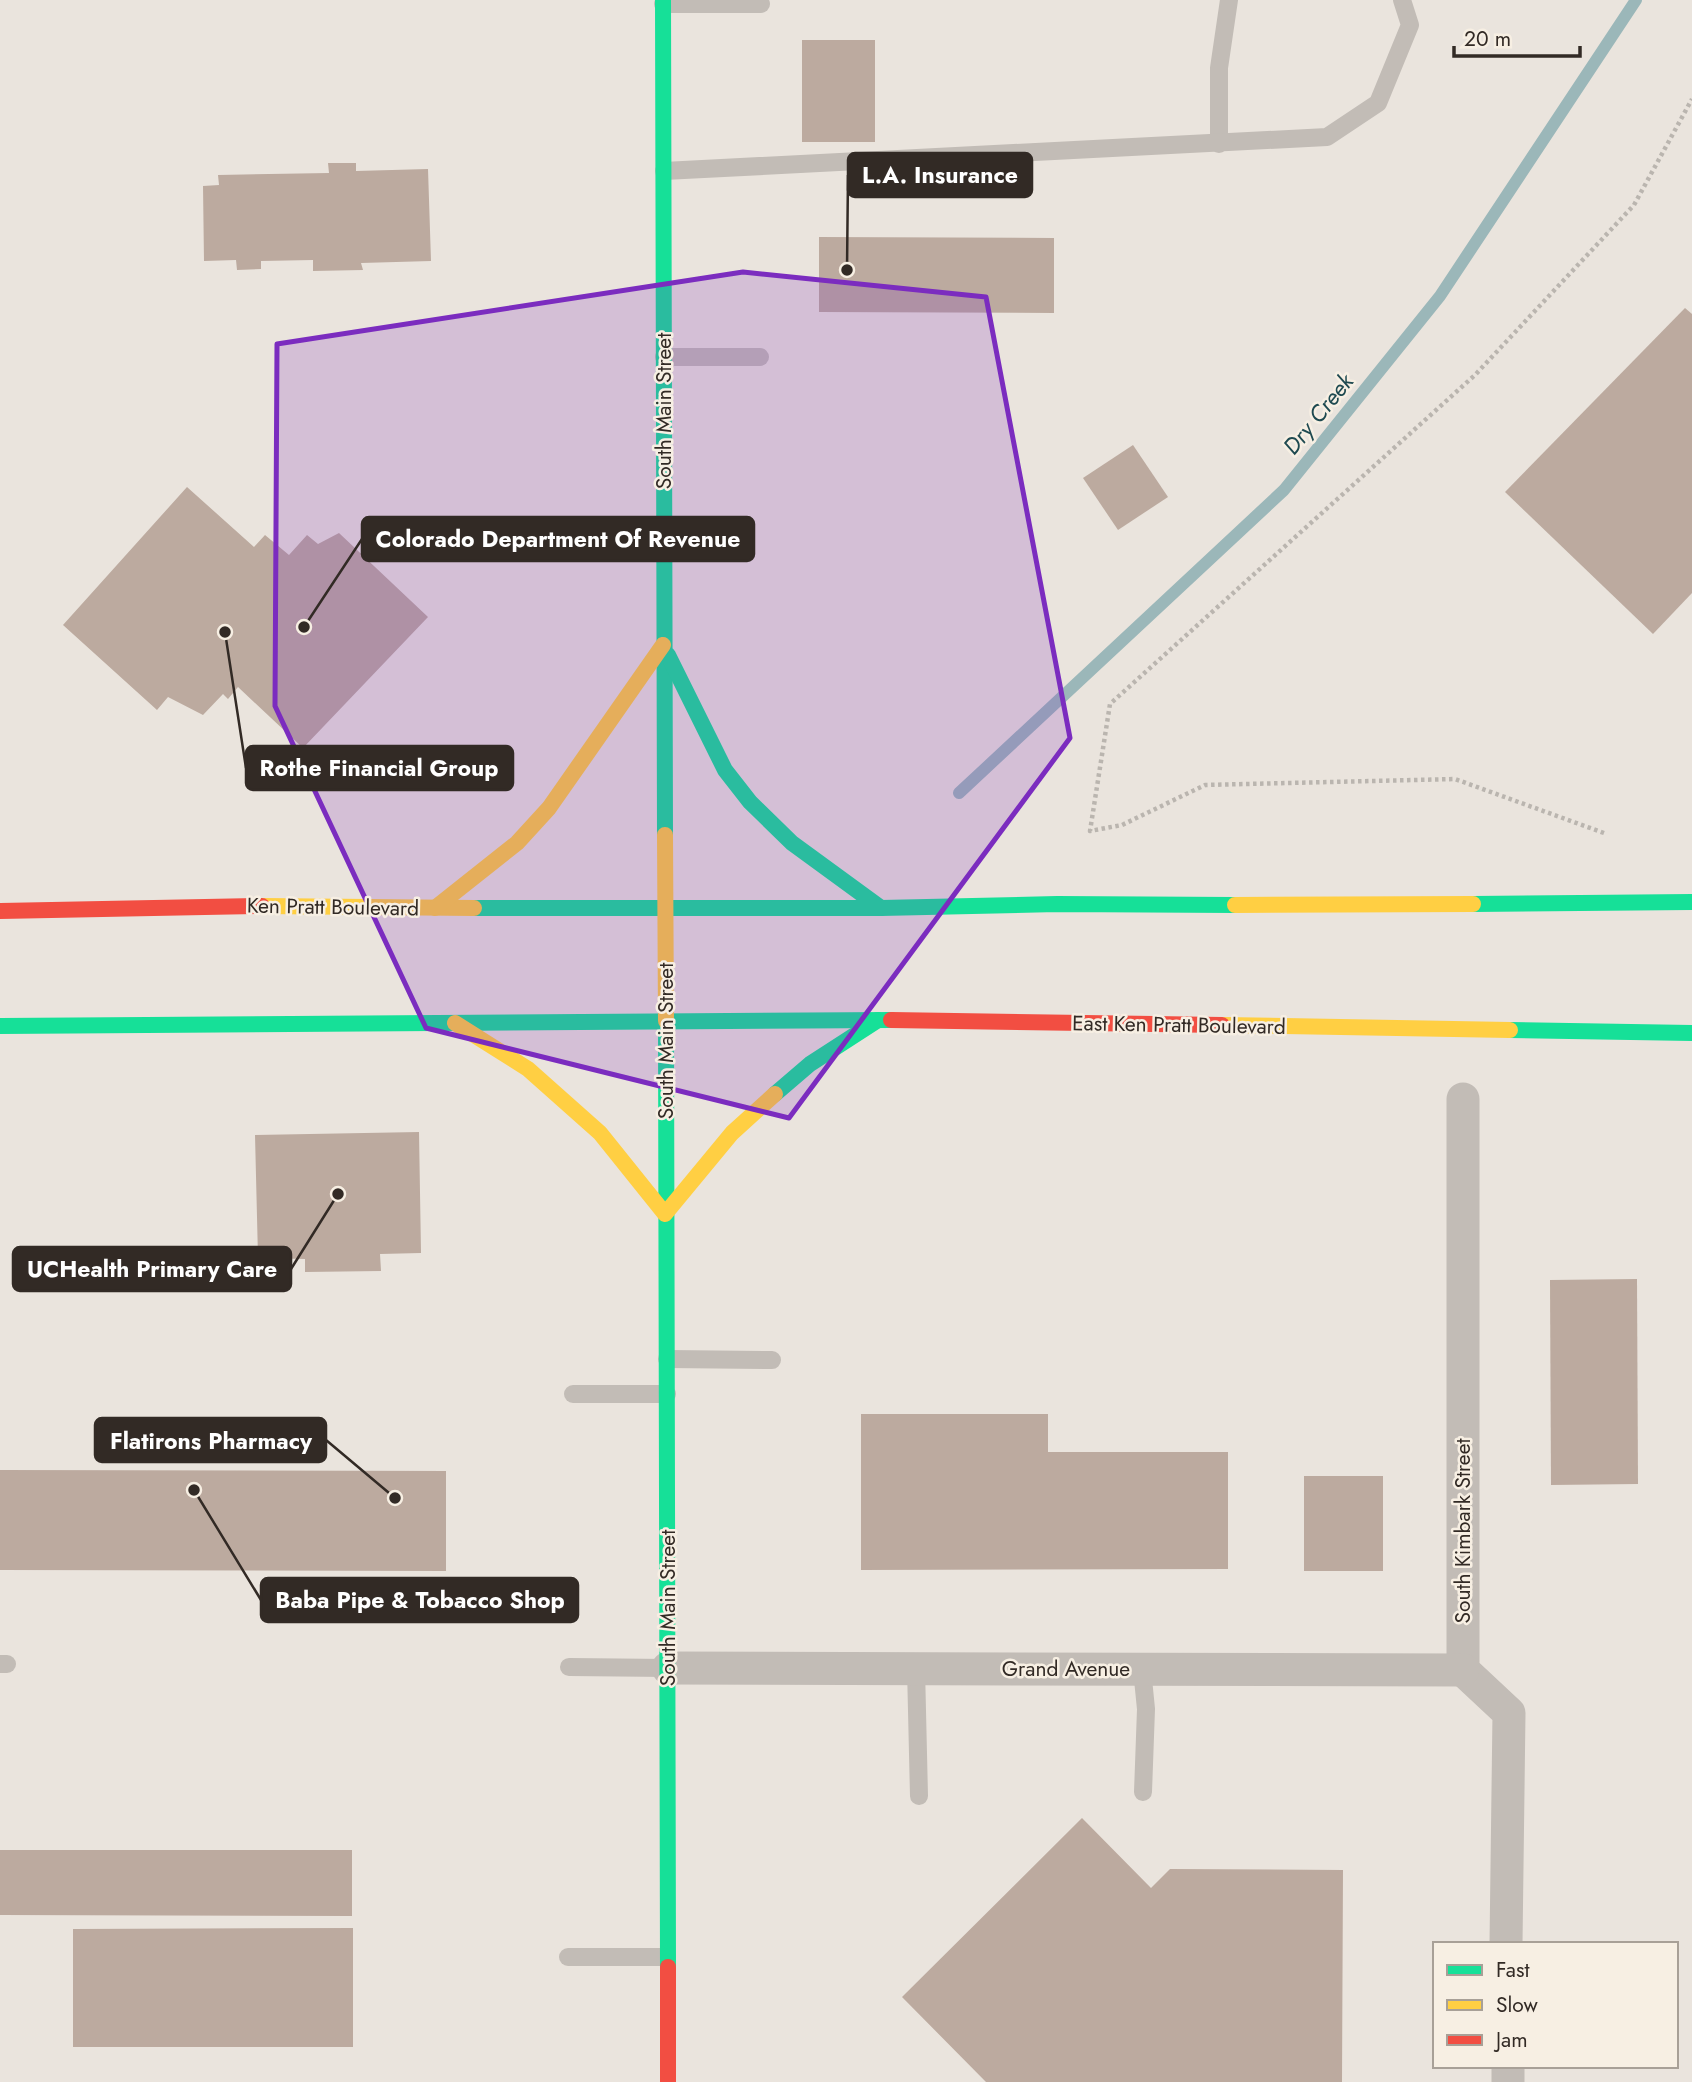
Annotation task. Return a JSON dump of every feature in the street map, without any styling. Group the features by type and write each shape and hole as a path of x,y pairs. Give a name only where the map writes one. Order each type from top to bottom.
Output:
{"main road":[{"name":"South Main Street","path":"663,2 668,2082"},
{"path":"435,908 517,843 549,808 663,645 725,770 750,802 792,843 881,908"},
{"path":"666,908 1692,902"},
{"name":"Ken Pratt Boulevard","path":"0,911 224,905 666,908"},
{"path":"455,1023 528,1069 600,1133 665,1214 732,1133 810,1064 878,1020"},
{"name":"East Ken Pratt Boulevard","path":"666,1021 878,1020 1692,1033"},
{"path":"0,1026 666,1021"}],"street":[{"name":"South Kimbark Street","path":"1463,1099 1463,1670"},
{"name":"Grand Avenue","path":"668,1668 1463,1670"},
{"path":"1463,1670 1509,1713 1506,1942"}],"lane":[{"path":"1219,144 1219,68 1229,0"},
{"path":"664,171 1327,137 1378,103 1410,25 1402,0"},
{"path":"663,2 761,4"},
{"path":"664,358 760,358"},
{"path":"667,1359 772,1360"},
{"path":"573,1394 667,1394"},
{"path":"569,1667 668,1668"},
{"path":"916,1668 919,1796"},
{"path":"1142,1669 1146,1709 1143,1792"},
{"path":"568,1957 667,1957"}],"path":[{"path":"1604,833 1455,779 1205,785 1122,825 1090,831 1110,704 1475,375 1634,205 1692,99"}],"highlighted area":[{"path":"743,272 986,297 1070,738 789,1118 426,1028 275,706 277,344"}],"building":[{"path":"802,40 875,40 875,142 802,142"},
{"path":"328,163 356,163 356,171 428,169 431,261 361,263 363,270 313,271 313,260 261,261 261,269 237,270 236,260 204,261 203,186 219,185 218,175 329,173"},
{"path":"819,237 1054,238 1054,313 819,312"},
{"path":"1685,308 1692,314 1692,593 1653,634 1505,492"},
{"path":"1133,445 1168,497 1118,530 1083,478"},
{"path":"187,487 254,547 265,535 289,555 307,535 318,544 339,533 428,617 303,748 238,687 228,699 223,694 203,715 168,697 157,710 63,625"},
{"path":"419,1132 421,1253 380,1254 381,1271 305,1272 305,1259 258,1258 255,1135"},
{"path":"1637,1279 1638,1484 1551,1485 1550,1280"},
{"path":"861,1414 1048,1414 1048,1452 1228,1452 1228,1569 861,1570"},
{"path":"0,1470 446,1471 446,1571 0,1570"},
{"path":"1304,1476 1383,1476 1383,1571 1304,1571"},
{"path":"1082,1818 1151,1888 1170,1869 1343,1870 1342,2082 986,2082 902,1997"},
{"path":"0,1850 352,1850 352,1916 0,1915"},
{"path":"353,1928 353,2047 73,2047 73,1929"}],"waterway":[{"name":"Dry Creek","path":"959,793 1284,490 1440,296 1636,0"}],"traffic: fast":[{"path":"663,0 665,835"},
{"path":"668,655 725,770 750,802 792,843 881,908"},
{"path":"1473,904 1692,902"},
{"path":"474,908 1235,905"},
{"path":"775,1094 810,1064 878,1020"},
{"path":"0,1026 891,1020"},
{"path":"666,1021 668,1967"},
{"path":"1510,1030 1692,1033"}],"traffic: slow":[{"path":"435,908 517,843 549,808 663,645"},
{"path":"665,835 666,1021"},
{"path":"1235,905 1473,904"},
{"path":"262,906 474,908"},
{"path":"455,1023 528,1069 600,1133 665,1214 732,1133 775,1094"},
{"path":"1222,1025 1510,1030"}],"traffic: jam":[{"path":"0,911 262,906"},
{"path":"891,1020 1222,1025"},
{"path":"668,1967 668,2082"}],"place":[{"name":"L.A. Insurance","path":"847,270"},
{"name":"Colorado Department Of Revenue","path":"304,627"},
{"name":"Rothe Financial Group","path":"225,632"},
{"name":"UCHealth Primary Care","path":"338,1194"},
{"name":"Baba Pipe & Tobacco Shop","path":"194,1490"},
{"name":"Flatirons Pharmacy","path":"395,1498"}]}
